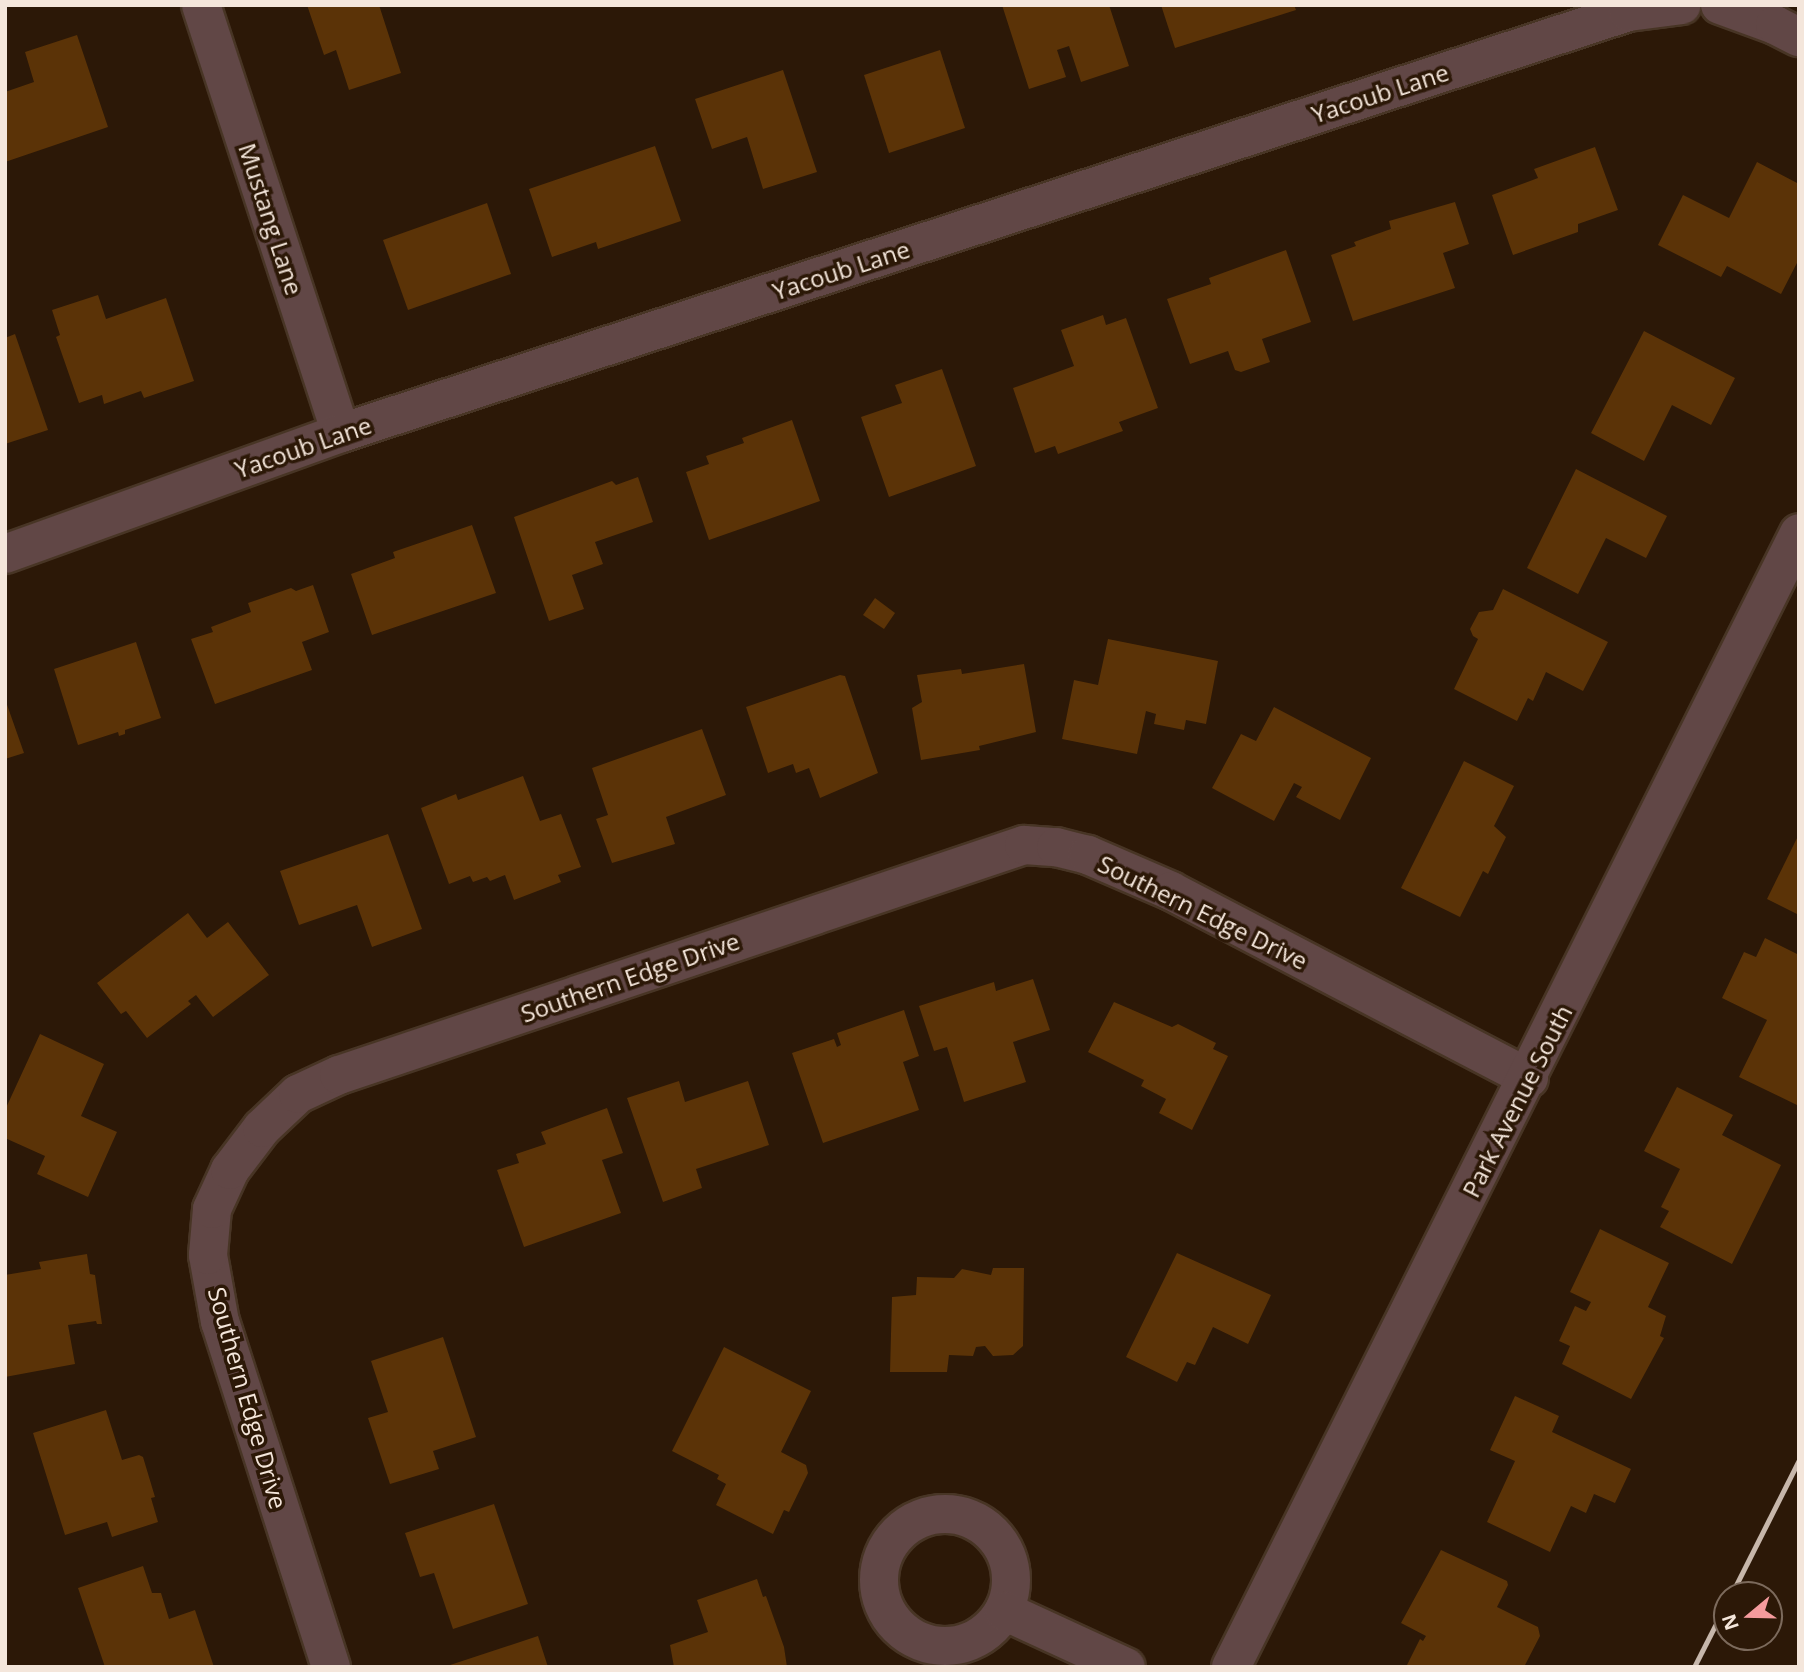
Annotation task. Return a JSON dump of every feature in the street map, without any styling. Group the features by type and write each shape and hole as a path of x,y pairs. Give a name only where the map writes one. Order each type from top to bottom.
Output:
{"street":[{"name":"Mustang Lane","path":"201,5 341,433"},
{"name":"Yacoub Lane","path":"5,554 341,433 1615,16 1682,5"},
{"path":"1720,5 1775,25 1799,37"},
{"name":"Park Avenue South","path":"1231,1667 1799,533"},
{"name":"Southern Edge Drive","path":"331,1667 220,1322 208,1255 212,1209 230,1170 262,1128 298,1094 339,1075 1024,845 1056,847 1088,855 1171,891 1528,1078"},
{"path":"1004,1611 1126,1667"}],"building":[{"path":"307,5 379,5 401,73 349,90 336,50 324,55"},
{"path":"1002,5 1109,5 1129,66 1081,82 1069,46 1057,50 1066,77 1029,89"},
{"path":"1161,5 1294,5 1296,10 1175,48"},
{"path":"77,35 108,127 5,162 5,92 34,82 25,52"},
{"path":"940,50 965,128 889,153 864,75"},
{"path":"783,70 817,172 763,189 747,137 712,149 695,99"},
{"path":"655,146 681,221 598,249 596,242 552,257 529,189"},
{"path":"1595,147 1618,210 1578,224 1578,232 1513,255 1492,195 1538,178 1534,169"},
{"path":"1757,162 1799,184 1799,259 1781,294 1727,266 1721,277 1658,245 1683,195 1729,218"},
{"path":"1455,202 1469,244 1443,253 1455,288 1353,321 1331,255 1356,246 1354,242 1391,229 1389,221"},
{"path":"487,203 511,274 408,310 383,240"},
{"path":"1286,250 1311,322 1262,339 1270,362 1241,372 1235,370 1228,351 1190,364 1167,299 1211,284 1209,278"},
{"path":"98,295 106,319 166,298 194,381 144,398 141,391 104,404 102,395 79,403 56,337 60,335 52,310"},
{"path":"1103,315 1106,325 1126,318 1158,408 1119,422 1123,431 1058,454 1055,446 1035,453 1013,388 1074,366 1061,330"},
{"path":"1644,331 1735,378 1711,425 1672,405 1644,461 1591,433"},
{"path":"15,334 48,430 5,444 5,338"},
{"path":"942,369 976,466 889,497 861,417 902,403 895,385"},
{"path":"792,420 820,501 709,540 686,472 709,464 706,456 744,443 742,438"},
{"path":"1576,469 1667,516 1646,558 1606,538 1578,594 1527,568"},
{"path":"638,477 653,522 595,542 603,564 572,575 584,609 549,621 514,517 612,481 616,485"},
{"path":"472,525 496,593 372,635 351,574 395,558 393,552"},
{"path":"313,585 329,632 302,642 312,670 215,704 191,639 213,632 211,627 251,612 248,603 291,588 296,591"},
{"path":"1503,589 1608,642 1583,691 1546,672 1533,701 1528,698 1517,721 1454,689 1478,639 1470,629 1479,612 1493,610"},
{"path":"875,598 895,613 884,629 863,615"},
{"path":"1108,639 1218,661 1206,724 1186,720 1184,730 1154,724 1156,714 1146,711 1137,754 1062,739 1074,680 1098,685"},
{"path":"136,642 161,718 125,730 125,734 119,736 118,732 78,745 54,669"},
{"path":"1024,664 1036,732 979,746 980,750 921,760 912,708 922,702 917,675 961,669 962,674"},
{"path":"840,675 845,676 878,773 820,798 809,768 796,773 793,764 768,773 746,707"},
{"path":"5,699 24,753 5,759"},
{"path":"1274,707 1371,758 1340,820 1296,797 1302,787 1294,783 1274,821 1212,788 1241,734 1256,741"},
{"path":"702,729 726,795 666,817 675,844 612,863 596,819 608,815 592,768"},
{"path":"1464,761 1514,786 1494,826 1506,837 1488,874 1483,871 1460,917 1401,888"},
{"path":"523,776 540,821 561,814 581,867 558,875 561,882 514,900 505,875 490,881 487,877 473,882 470,876 449,884 421,808 456,794 458,800"},
{"path":"388,834 422,929 372,947 357,905 299,925 280,871"},
{"path":"1799,834 1799,915 1767,899"},
{"path":"188,913 207,938 228,922 269,975 213,1017 196,995 188,1001 191,1004 147,1038 126,1011 121,1014 97,983"},
{"path":"1765,938 1799,955 1799,1106 1739,1077 1767,1020 1722,998 1744,952 1756,957"},
{"path":"1033,979 1050,1030 1013,1042 1026,1082 964,1102 947,1047 934,1051 919,1006 994,982 996,991"},
{"path":"1114,1002 1172,1027 1178,1024 1216,1043 1213,1049 1228,1056 1192,1130 1159,1113 1166,1099 1141,1086 1144,1080 1088,1052"},
{"path":"904,1010 919,1056 903,1062 919,1110 823,1143 792,1053 834,1039 837,1047 841,1045 837,1033"},
{"path":"40,1034 104,1064 81,1116 117,1132 88,1197 37,1174 45,1156 5,1138 5,1110"},
{"path":"679,1081 685,1102 748,1081 769,1145 696,1169 702,1188 663,1202 627,1098"},
{"path":"1677,1087 1733,1115 1722,1135 1781,1165 1732,1264 1660,1227 1669,1211 1661,1207 1680,1169 1644,1151"},
{"path":"607,1108 623,1153 602,1160 621,1213 524,1247 497,1170 519,1163 516,1154 546,1144 541,1132"},
{"path":"1600,1229 1669,1263 1648,1307 1666,1316 1660,1336 1664,1338 1631,1399 1562,1364 1570,1346 1559,1341 1575,1306 1586,1311 1591,1302 1570,1292"},
{"path":"1177,1253 1271,1295 1248,1344 1213,1327 1195,1365 1187,1362 1177,1382 1126,1357"},
{"path":"87,1254 90,1274 95,1275 102,1324 97,1324 96,1321 68,1325 75,1364 5,1377 5,1275 41,1269 39,1262"},
{"path":"993,1268 1024,1268 1023,1346 1013,1355 993,1356 985,1346 976,1347 973,1356 949,1355 947,1372 890,1372 892,1297 916,1295 917,1277 954,1278 962,1269 991,1275"},
{"path":"443,1337 476,1437 433,1451 439,1469 390,1484 368,1418 388,1412 371,1361"},
{"path":"724,1347 811,1391 781,1452 806,1465 808,1473 789,1512 784,1510 773,1534 716,1505 726,1484 717,1479 719,1475 672,1451"},
{"path":"1515,1396 1559,1416 1552,1432 1631,1469 1615,1503 1594,1494 1586,1513 1571,1506 1550,1552 1487,1522 1515,1461 1490,1450"},
{"path":"106,1410 122,1460 139,1455 143,1457 155,1497 151,1498 158,1522 112,1537 107,1522 65,1535 33,1433"},
{"path":"494,1504 528,1604 453,1629 434,1573 420,1577 405,1533"},
{"path":"1441,1550 1507,1581 1508,1585 1497,1607 1538,1627 1540,1636 1524,1667 1406,1667 1420,1639 1423,1641 1426,1636 1401,1623"},
{"path":"143,1566 152,1593 161,1593 169,1619 195,1610 214,1667 105,1667 78,1588"},
{"path":"757,1579 784,1647 787,1667 674,1667 670,1645 708,1632 697,1600"},
{"path":"538,1636 548,1667 447,1667 447,1666"}],"railway":[{"path":"1738,1581 1799,1460"},
{"path":"1694,1667 1713,1630"}]}
